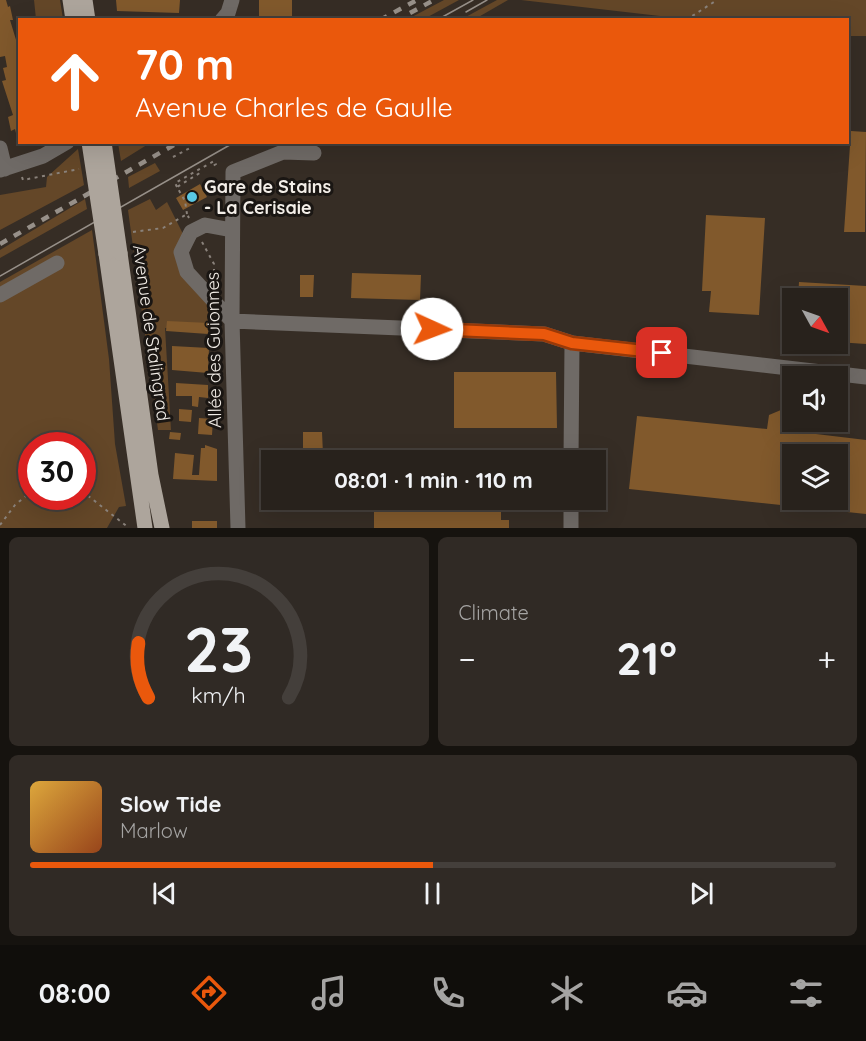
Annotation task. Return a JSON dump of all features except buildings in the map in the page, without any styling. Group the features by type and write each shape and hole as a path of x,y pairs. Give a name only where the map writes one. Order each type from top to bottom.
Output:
{"main road":[{"path":"70,0 72,18"},
{"path":"86,0 88,18"},
{"name":"Avenue de Stalingrad","path":"88,144 113,254 162,528"},
{"name":"Avenue de Stalingrad","path":"104,144 113,254 145,528"}],"street":[{"path":"0,148 2,170 43,156 64,144"},
{"name":"Allée des Guionnes","path":"238,528 232,321 233,172 283,152 314,153"},
{"path":"231,230 206,225 190,232 181,252 187,272 232,321 544,334 572,343 866,377"},
{"path":"0,295 57,262"},
{"path":"572,343 572,450"},
{"path":"571,510 571,528"}],"path":[{"path":"689,18 717,0"},
{"path":"173,157 190,148"},
{"path":"187,214 185,201 175,183 214,161 216,164 213,166"},
{"path":"40,176 85,168"},
{"path":"177,187 203,171"},
{"path":"131,233 163,228"},
{"path":"96,502 129,528"},
{"path":"0,525 18,503"}],"shaded area":[{"path":"34,0 60,0 63,18 36,18"},
{"path":"444,0 459,0 426,18 410,18"},
{"path":"497,0 508,0 477,18 464,18"},
{"path":"521,0 866,0 866,36 849,36 849,18 677,18"},
{"path":"118,144 148,144 121,161"},
{"path":"78,149 84,185 0,230 0,195 46,187 47,177"},
{"path":"155,163 160,171 129,188 128,177"},
{"path":"85,199 87,209 0,258 0,250"},
{"path":"150,199 156,210 167,202 183,234 176,250 209,305 208,326 165,328 171,430 158,430 128,210"},
{"path":"92,230 109,359 115,444 126,506 119,507 107,528 0,528 0,282"}],"tram line":[{"path":"441,18 473,0"},
{"path":"466,12 487,0"},
{"path":"0,276 231,144"}],"railway":[{"path":"384,18 417,0"},
{"path":"410,13 434,0"},
{"path":"0,244 175,144"}],"place":[{"name":"Gare de Stains - La Cerisaie","path":"192,197"}],"route":[{"path":"432,329 544,334 572,343 662,353"}]}
